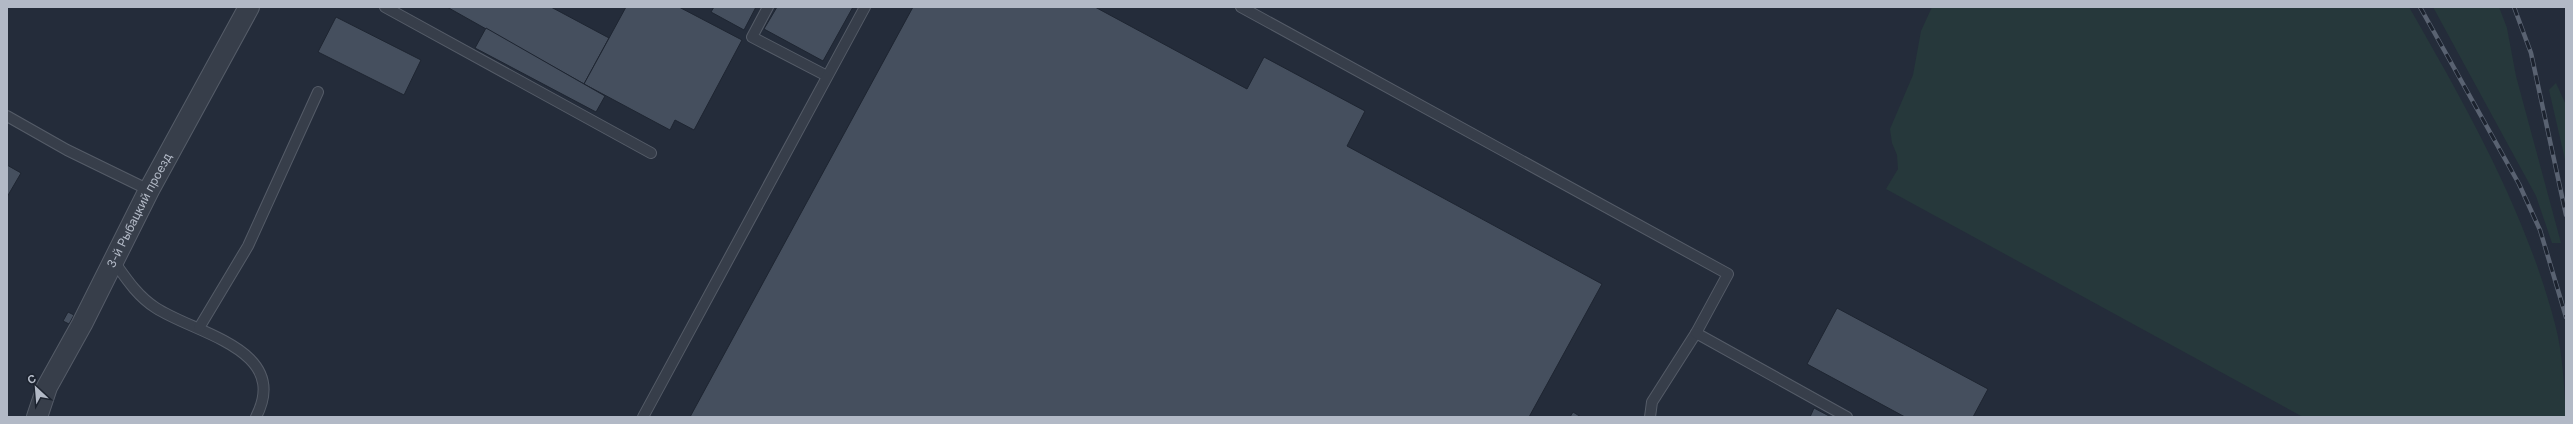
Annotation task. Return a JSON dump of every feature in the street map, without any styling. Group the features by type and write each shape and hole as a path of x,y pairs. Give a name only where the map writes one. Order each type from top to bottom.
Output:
{"street":[{"name":"3-й Рыбацкий проезд","path":"37,417 47,387 82,324 149,190 249,7"}],"lane":[{"path":"385,7 651,153"},
{"path":"768,7 752,37 827,76"},
{"path":"643,417 865,7"},
{"path":"1241,7 1728,274 1696,333 1652,402 1650,417"},
{"path":"199,328 248,246 318,92"},
{"path":"7,116 68,150 149,190"},
{"path":"113,260 134,289 155,307 199,328 240,351 256,367 264,379 265,394 256,417"},
{"path":"1696,333 1847,417"}],"shaded area":[{"path":"1932,7 2409,7 2473,122 2511,200 2528,241 2558,335 2563,370 2566,417 2303,417 1886,189 1898,169 1897,155 1892,143 1890,129 1913,75 1921,31"},
{"path":"2433,7 2499,7 2507,28 2516,76 2561,243 2552,243 2536,196"},
{"path":"2556,83 2566,105 2566,164 2549,90"}],"building":[{"path":"447,7 551,7 609,38 584,84"},
{"path":"626,7 679,7 742,40 694,130 675,120 670,130 584,84"},
{"path":"714,7 756,7 744,30 711,12"},
{"path":"777,7 853,7 823,61 764,29"},
{"path":"913,7 1095,7 1247,89 1264,57 1365,111 1347,146 1602,284 1529,417 690,417"},
{"path":"336,17 421,60 404,95 318,52"},
{"path":"486,28 605,96 596,112 475,48"},
{"path":"7,165 21,173 7,197"},
{"path":"1837,308 1988,389 1973,417 1905,417 1807,364"},
{"path":"68,312 74,315 69,324 63,321"},
{"path":"1814,408 1831,417 1810,417"},
{"path":"1573,412 1581,417 1570,417"}],"railway":[{"path":"2420,7 2519,184 2540,230 2566,317"},
{"path":"2514,7 2531,53 2566,215"}]}
